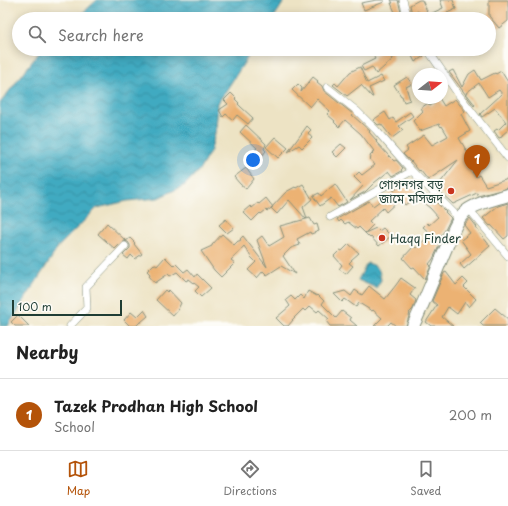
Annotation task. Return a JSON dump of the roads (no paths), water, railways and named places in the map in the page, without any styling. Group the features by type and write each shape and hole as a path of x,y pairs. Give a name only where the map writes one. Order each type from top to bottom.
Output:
{"main road":[{"path":"413,326 442,256 460,218 469,209 508,195"}],"street":[{"path":"402,0 406,12"},
{"path":"432,56 458,94 508,158"},
{"path":"327,87 357,111 412,171 460,218"},
{"path":"330,217 412,171"},
{"path":"469,209 508,256"},
{"path":"70,326 87,308 86,287 126,246"}],"water":[{"path":"97,0 285,0 277,12 84,12"},
{"path":"36,56 248,56 218,103 216,129 211,150 200,169 185,185 158,198 127,201 97,208 59,246 8,326 0,326 0,103"},
{"path":"367,263 374,265 379,271 381,280 376,288 358,280"}],"place":[{"name":"Tazek Prodhan High School","path":"477,178"},
{"name":"গোগনগর বড় জামে মসিজদ","path":"451,191"},
{"name":"Haqq Finder","path":"382,238"}]}
